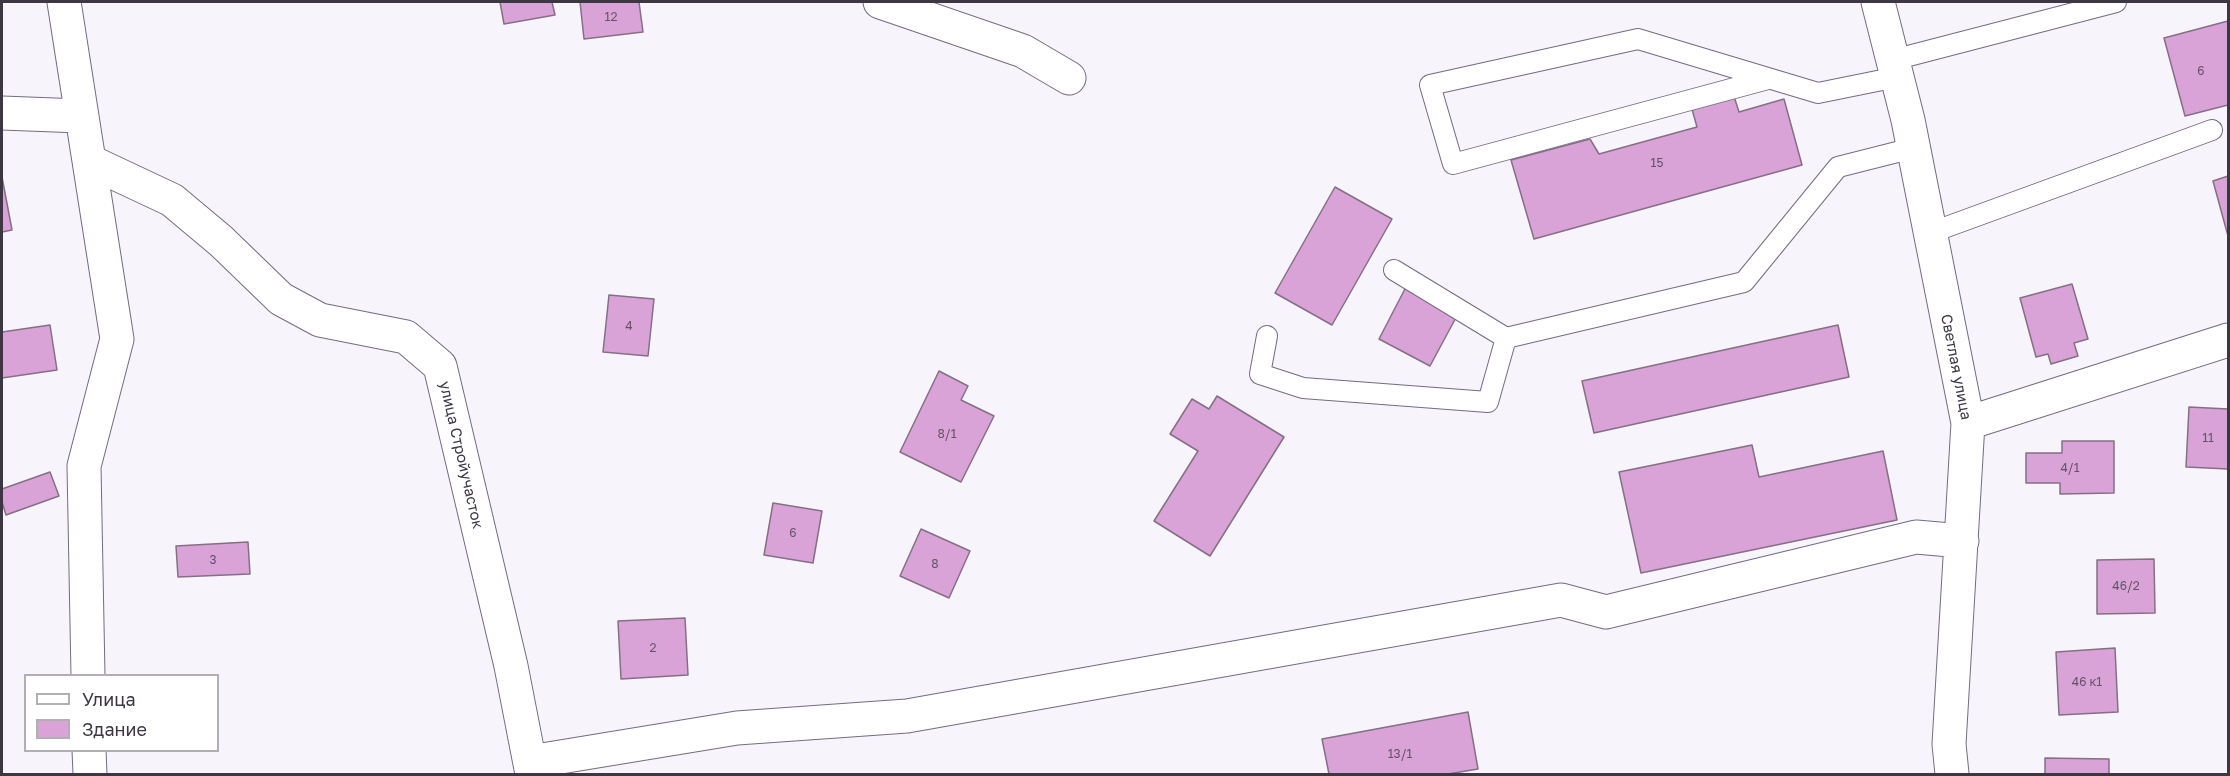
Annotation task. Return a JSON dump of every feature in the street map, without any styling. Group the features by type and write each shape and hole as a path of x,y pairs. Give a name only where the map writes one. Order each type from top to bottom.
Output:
{"street":[{"path":"64,2 117,339 84,466 88,674"},
{"path":"880,2 1023,51 1069,78"},
{"name":"Светлая улица","path":"1878,2 1913,148 1968,423 1949,744 1952,774"},
{"path":"2,113 81,116"},
{"name":"улица Стройучасток","path":"89,161 172,200 281,298 320,320 406,337 440,366 511,666 531,768"},
{"path":"1968,423 2229,340"},
{"path":"531,768 737,728 907,716 1561,600 1606,612 1916,537 1962,541"},
{"path":"89,752 90,774"}],"lane":[{"path":"1768,79 1453,164 1430,85 1638,39 1818,93 2116,2"},
{"path":"1930,233 2212,130"},
{"path":"1394,270 1506,338 1744,282 1838,167 1913,148"},
{"path":"1267,336 1260,374 1303,388 1488,402 1506,338"}],"building":[{"path":"500,2 552,2 555,15 504,24"},
{"path":"580,2 639,2 643,32 584,39"},
{"path":"2228,21 2228,105 2185,116 2164,38"},
{"path":"1732,90 1739,112 1784,99 1802,165 1534,239 1511,160 1590,139 1599,154 1697,127 1690,102"},
{"path":"2228,176 2228,236 2213,181"},
{"path":"2,177 12,230 2,232"},
{"path":"1335,187 1392,219 1332,325 1275,293"},
{"path":"2072,284 2088,339 2074,343 2078,356 2051,364 2048,354 2036,357 2020,298"},
{"path":"1407,285 1459,312 1430,366 1379,339"},
{"path":"609,295 654,299 648,356 603,352"},
{"path":"50,325 57,370 2,378 2,332"},
{"path":"1838,325 1849,377 1594,433 1582,381"},
{"path":"939,371 968,386 961,400 994,416 961,482 900,452"},
{"path":"1217,396 1284,437 1210,556 1154,521 1198,451 1170,434 1192,399 1209,409"},
{"path":"2189,407 2228,409 2228,469 2186,467"},
{"path":"2062,441 2114,441 2114,493 2060,494 2060,483 2026,483 2026,453 2062,453"},
{"path":"1752,445 1759,477 1883,451 1897,520 1641,573 1619,472"},
{"path":"50,472 59,496 6,515 2,502 2,489"},
{"path":"773,503 822,511 813,563 764,555"},
{"path":"921,529 970,551 949,598 900,576"},
{"path":"248,542 250,574 178,577 176,546"},
{"path":"2154,559 2155,613 2097,614 2097,560"},
{"path":"685,618 688,675 621,679 618,621"},
{"path":"2115,648 2118,712 2059,715 2056,652"},
{"path":"1468,712 1478,769 1448,774 1329,774 1322,739"},
{"path":"2045,758 2109,759 2109,774 2045,774"}]}
